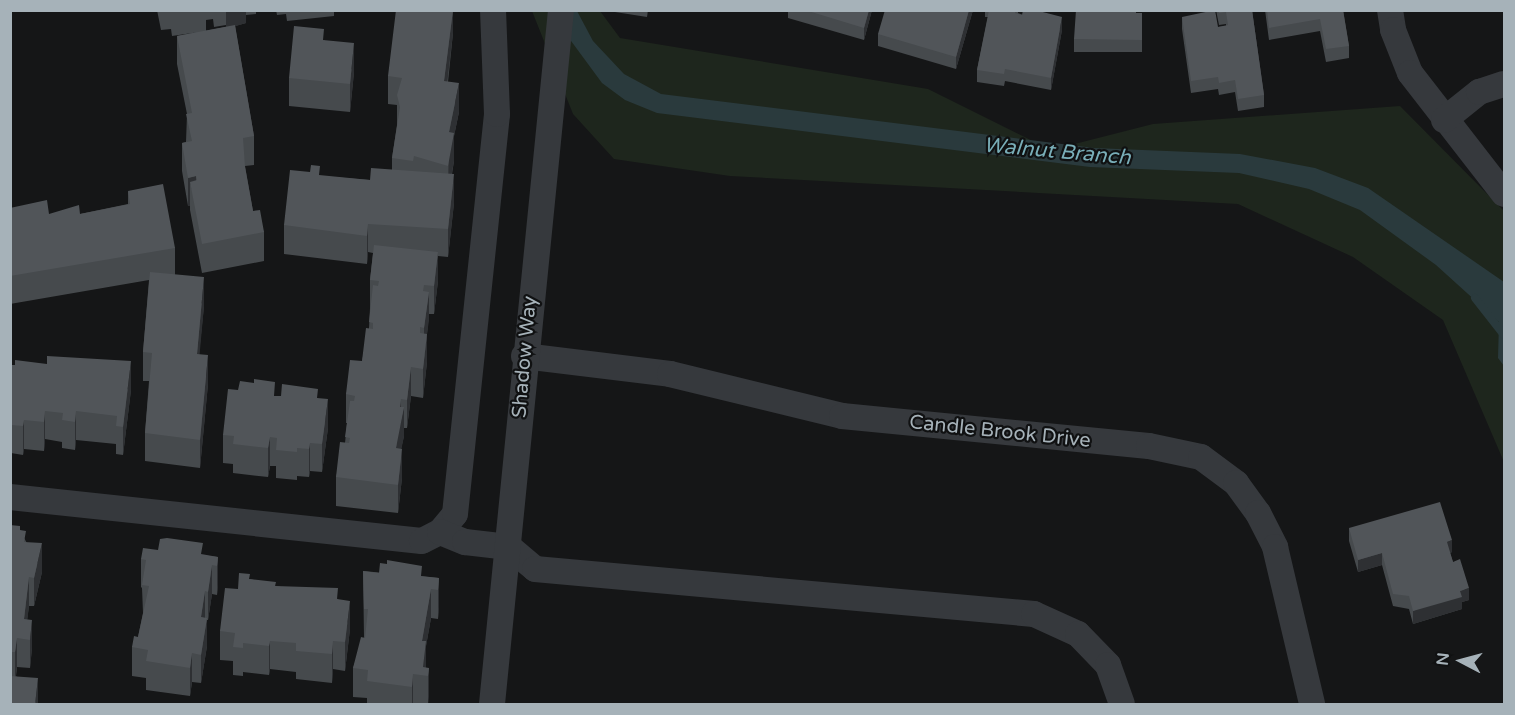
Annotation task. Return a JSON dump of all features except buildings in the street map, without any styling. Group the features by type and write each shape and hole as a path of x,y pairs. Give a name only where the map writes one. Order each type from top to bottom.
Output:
{"street":[{"path":"10,497 422,541 441,532 455,514 497,114 493,10"},
{"name":"Shadow Way","path":"492,705 509,547 524,356 561,10"},
{"path":"1390,10 1393,30 1410,73 1444,120 1504,194"},
{"path":"1444,120 1479,92 1504,84"},
{"name":"Candle Brook Drive","path":"524,356 670,374 842,416 1149,446 1201,458 1236,483 1258,513 1275,547 1312,705"},
{"path":"441,532 465,542 509,547 535,569 1034,614 1078,634 1108,665 1122,705"}],"shaded area":[{"path":"532,11 600,11 620,38 928,89 1051,150 1153,124 1400,106 1504,211 1504,462 1443,320 1353,257 1238,204 730,176 614,159 573,114"}],"water":[{"path":"549,11 577,11 593,41 624,74 661,94 1094,148 1240,154 1315,168 1368,188 1504,282 1504,366 1498,358 1499,322 1436,265 1360,210 1309,189 1239,173 1090,167 657,113 625,100 602,83"}],"waterway":[{"name":"Walnut Branch","path":"1475,298 1504,335"}]}
